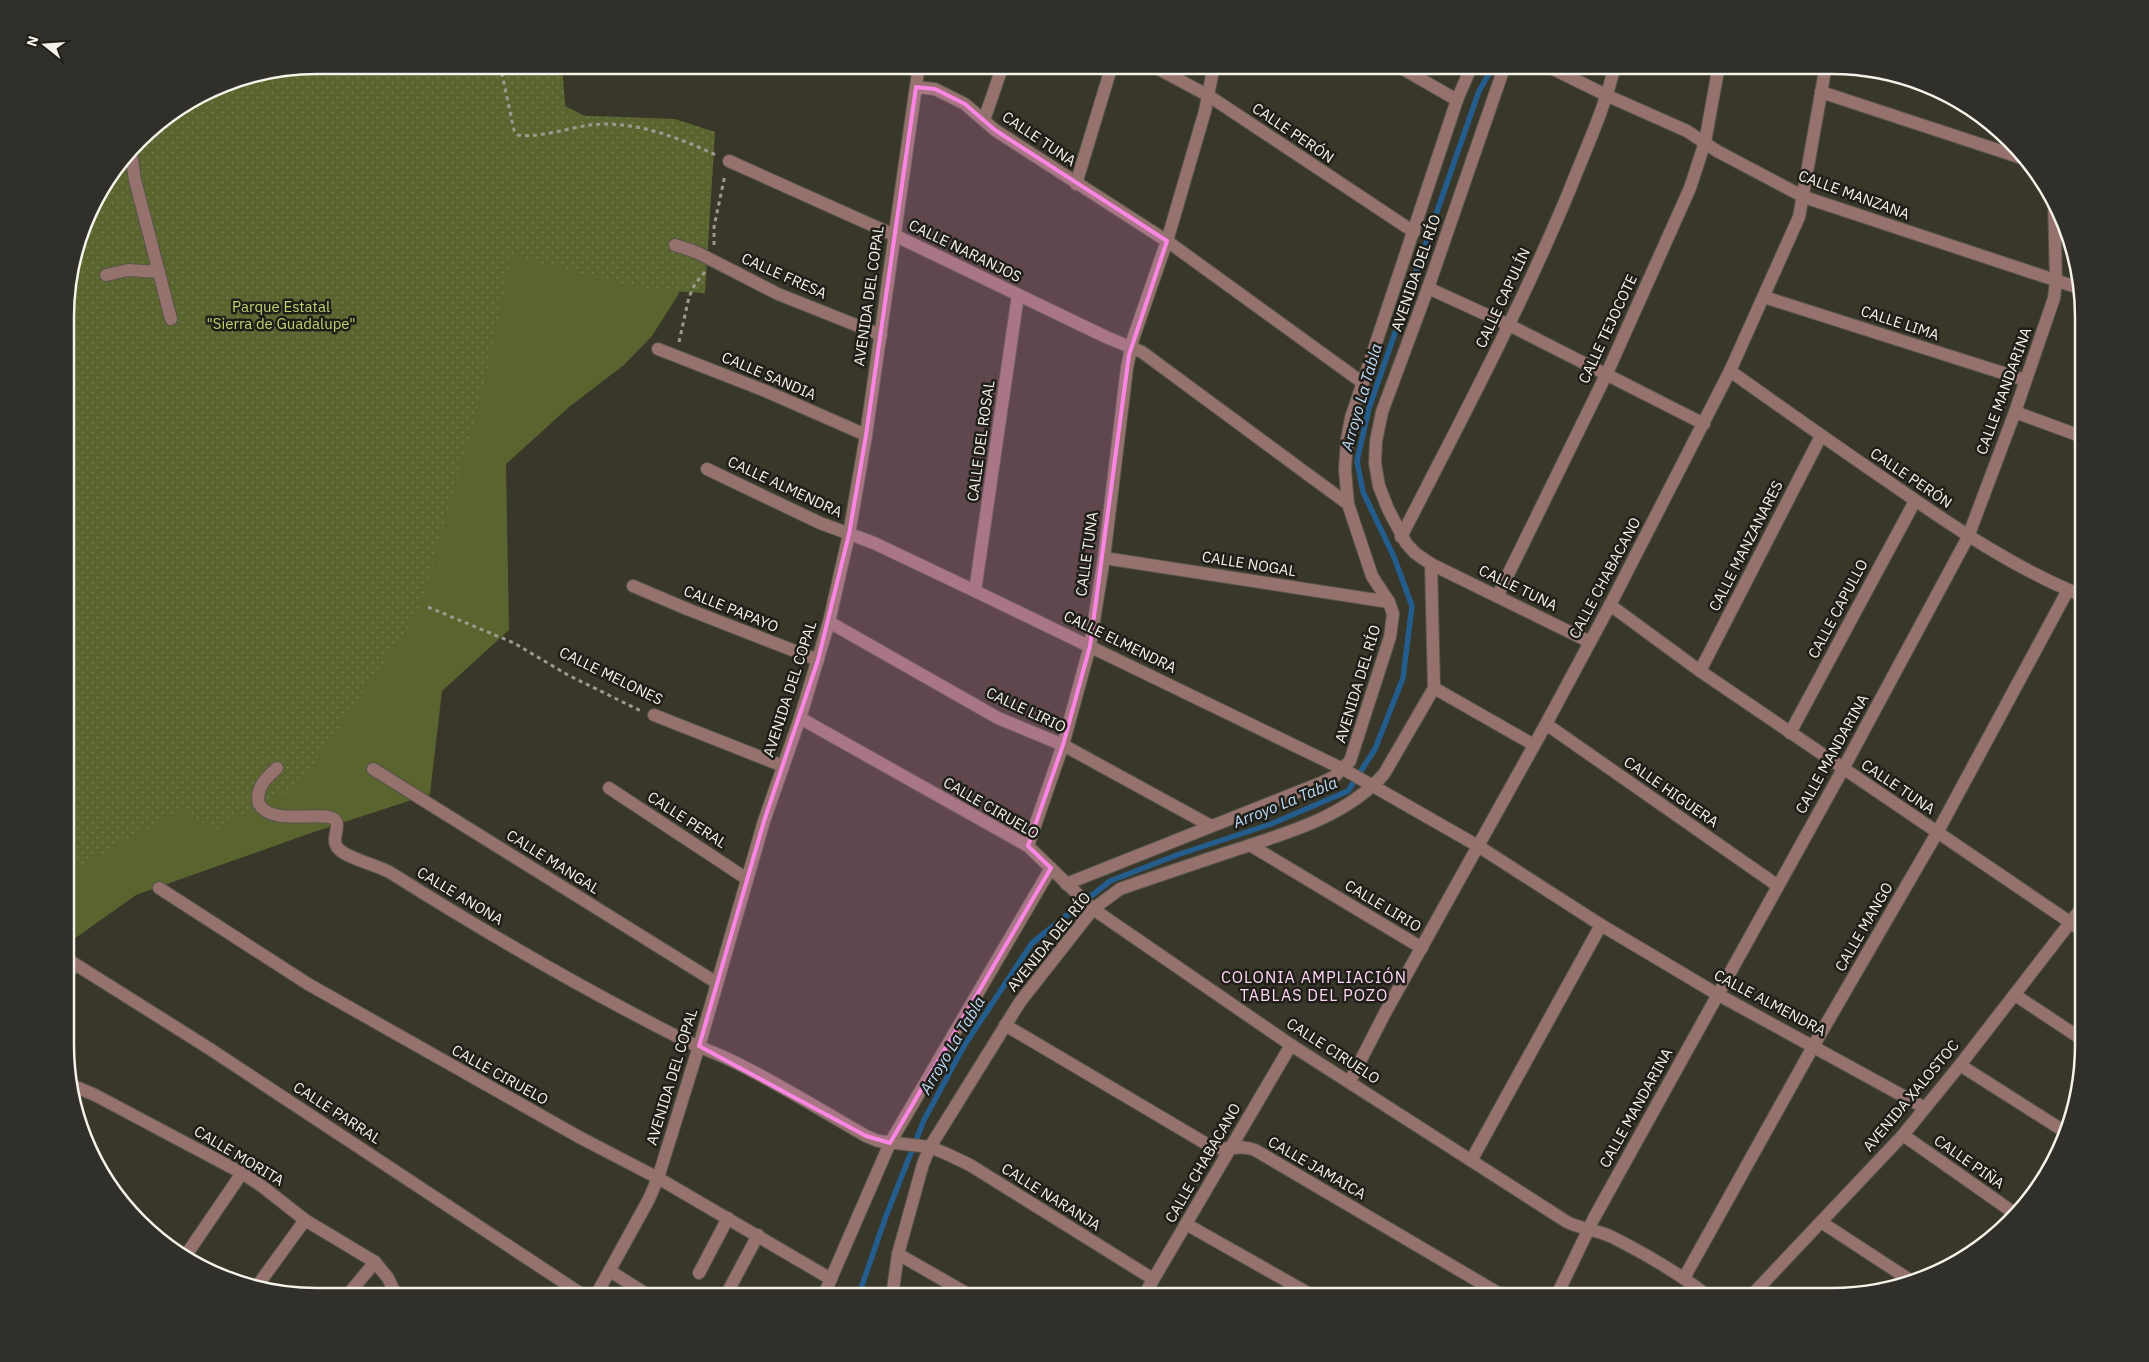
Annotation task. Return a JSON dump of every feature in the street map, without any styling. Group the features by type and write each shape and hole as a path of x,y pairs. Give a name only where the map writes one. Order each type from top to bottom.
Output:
{"street":[{"name":"AVENIDA DEL COPAL","path":"600,1288 658,1178 699,1046 747,879 800,718 829,622 849,534 866,435 918,74"},
{"path":"984,120 1000,74"},
{"path":"1076,184 1109,74"},
{"name":"CALLE PERÓN","path":"1168,74 1209,96 1414,232"},
{"name":"CALLE TUNA","path":"1028,846 1063,745 1090,646 1104,558 1131,347 1167,241 1209,96 1213,74"},
{"path":"1412,74 1457,100"},
{"name":"AVENIDA DEL RÍO","path":"1066,884 1323,782 1344,770 1355,752 1390,637 1393,614 1389,602 1372,576 1348,504 1345,470 1347,439 1351,418 1457,100 1468,74"},
{"name":"AVENIDA DEL RÍO","path":"1431,564 1416,553 1402,536 1388,509 1379,486 1375,463 1376,441 1382,412 1428,288 1502,74"},
{"name":"CALLE MANZANA","path":"1563,74 1687,131 1717,151 1804,197 2073,287"},
{"name":"CALLE CAPULÍN","path":"1402,536 1509,325 1559,215 1608,96 1614,74"},
{"name":"CALLE TEJOCOTE","path":"1498,595 1606,373 1690,188 1705,142 1717,74"},
{"name":"CALLE CHABACANO","path":"1350,1082 1385,1013 1610,605 1730,371 1799,217 1824,74"},
{"name":"CALLE TUNA","path":"916,87 934,89 965,104 995,130 1167,241 1363,383"},
{"path":"1821,92 2015,156"},
{"path":"132,159 135,180 171,319"},
{"name":"CALLE NARANJOS","path":"729,161 894,235 1131,347"},
{"name":"CALLE MANDARINA","path":"1560,1288 1588,1231 1717,994 1843,769 1968,536 2015,412 2054,298 2056,282 2054,219"},
{"name":"CALLE FRESA","path":"675,245 696,252 778,294 881,334"},
{"path":"106,275 128,270 159,272"},
{"path":"1428,288 1509,325 1704,424"},
{"name":"CALLE DEL ROSAL","path":"975,591 1018,295"},
{"name":"CALLE LIMA","path":"1764,297 2025,380"},
{"path":"1131,347 1151,357 1348,504"},
{"name":"CALLE SANDIA","path":"658,350 763,390 866,435"},
{"name":"CALLE PERÓN","path":"1730,371 1821,436 1968,536 2075,593"},
{"path":"2015,412 2075,434"},
{"name":"CALLE MANZANARES","path":"1700,671 1821,436"},
{"name":"CALLE ALMENDRA","path":"707,469 820,523 849,534"},
{"name":"CALLE CAPULLO","path":"1790,733 1915,501"},
{"name":"CALLE ELMENDRA","path":"849,534 874,543 1090,646 1370,784"},
{"name":"CALLE NOGAL","path":"1104,558 1389,602"},
{"path":"1431,564 1434,688 1534,745"},
{"name":"CALLE TUNA","path":"1431,564 1498,595 1590,642"},
{"name":"CALLE PAPAYO","path":"633,586 818,660"},
{"name":"CALLE MANGO","path":"1684,1278 1814,1045 1937,833 2068,590"},
{"name":"CALLE TUNA","path":"1610,605 1700,671 2071,923"},
{"name":"CALLE LIRIO","path":"829,622 998,718 1063,745 1211,826"},
{"name":"AVENIDA DEL RÍO","path":"893,1288 898,1254 926,1147 1020,1002 1091,907 1120,889 1314,823 1384,774 1434,688"},
{"name":"CALLE MELONES","path":"654,715 783,766"},
{"name":"CALLE CIRUELO","path":"800,718 1028,846 1091,907 1291,1044 1567,1222 1588,1231 1609,1236 1684,1278 1697,1288"},
{"name":"CALLE HIGUERA","path":"1546,724 1778,886"},
{"name":"CALLE ANONA","path":"277,768 265,779 258,791 257,798 262,808 276,816 330,816 337,824 336,844 343,852 388,871 454,913 546,966 678,1038 699,1046"},
{"name":"CALLE MANGAL","path":"373,769 717,983"},
{"name":"CALLE ALMENDRA","path":"1370,784 1478,846 1601,925 1717,994 1814,1045 1925,1108"},
{"name":"CALLE PERAL","path":"608,788 747,879"},
{"name":"CALLE LIRIO","path":"1250,845 1422,948"},
{"name":"AVENIDA DEL RÍO","path":"827,1288 895,1143 1050,868"},
{"name":"CALLE CIRUELO","path":"159,888 308,984 579,1137 658,1178 831,1278"},
{"name":"AVENIDA XALOSTOC","path":"1758,1288 1903,1135 2016,995 2075,918"},
{"path":"2071,923 2075,925"},
{"path":"1472,1159 1601,925"},
{"name":"CALLE PARRAL","path":"74,964 210,1049 572,1288"},
{"path":"2016,995 2075,1034"},
{"name":"CALLE JAMAICA","path":"1005,1025 1210,1146 1220,1150 1243,1147 1255,1150 1490,1288"},
{"name":"CALLE CHABACANO","path":"1148,1288 1291,1044"},
{"path":"699,1046 729,1059 866,1136 895,1143 926,1147"},
{"path":"1960,1065 2060,1129"},
{"name":"CALLE MORITA","path":"77,1088 95,1095 242,1173 284,1202 305,1220 374,1262 388,1278 393,1288"},
{"name":"CALLE PIÑA","path":"1903,1135 2011,1210"},
{"name":"CALLE NARANJA","path":"926,1147 970,1165 1153,1279"},
{"path":"188,1251 242,1173"},
{"path":"698,1273 728,1218"},
{"path":"260,1282 305,1220"},
{"path":"1821,1222 1905,1277"},
{"path":"1186,1224 1291,1288"},
{"path":"730,1288 758,1235"},
{"path":"898,1254 957,1288"},
{"path":"353,1288 374,1262"},
{"path":"610,1271 637,1288"}],"path":[{"path":"502,74 514,130 518,135 592,125 616,124 640,127 686,141 729,161 714,227 712,260 689,297 676,356"},
{"name":"CALLE MELONES","path":"428,607 514,643 568,675 632,707 654,715"}],"highlighted area":[{"path":"916,87 935,89 965,104 995,130 1167,241 1129,355 1090,646 1063,745 1028,846 1051,868 890,1143 866,1136 699,1046 764,821 818,660 849,534 866,435"}],"green space":[{"name":"Parque Estatal \"Sierra de Guadalupe\"","path":"301,74 379,74 551,99 587,117 708,212 678,295 652,336 624,365 569,407 506,464 509,630 442,691 430,794 311,833 136,895 74,939 74,301 82,254 92,224 106,195 134,156 169,124 195,106 224,92 269,78"},
{"name":"Parque Estatal \"Sierra de Guadalupe\"","path":"301,74 563,74 566,115 675,119 715,132 705,293 650,290 512,256 482,393 418,613 299,784 214,830 182,809 75,869 74,872 74,301 78,269 92,224 106,195 134,156 169,124 209,99 254,82"}],"waterway":[{"name":"Arroyo La Tabla","path":"861,1288 886,1216 924,1120 964,1046 1032,943 1110,881 1177,855 1271,824 1348,791 1375,749 1403,678 1412,606 1394,557 1363,492 1357,461 1369,408 1479,91 1489,74"}],"district":[{"name":"COLONIA AMPLIACIÓN TABLAS DEL POZO","path":"1314,986"}]}
